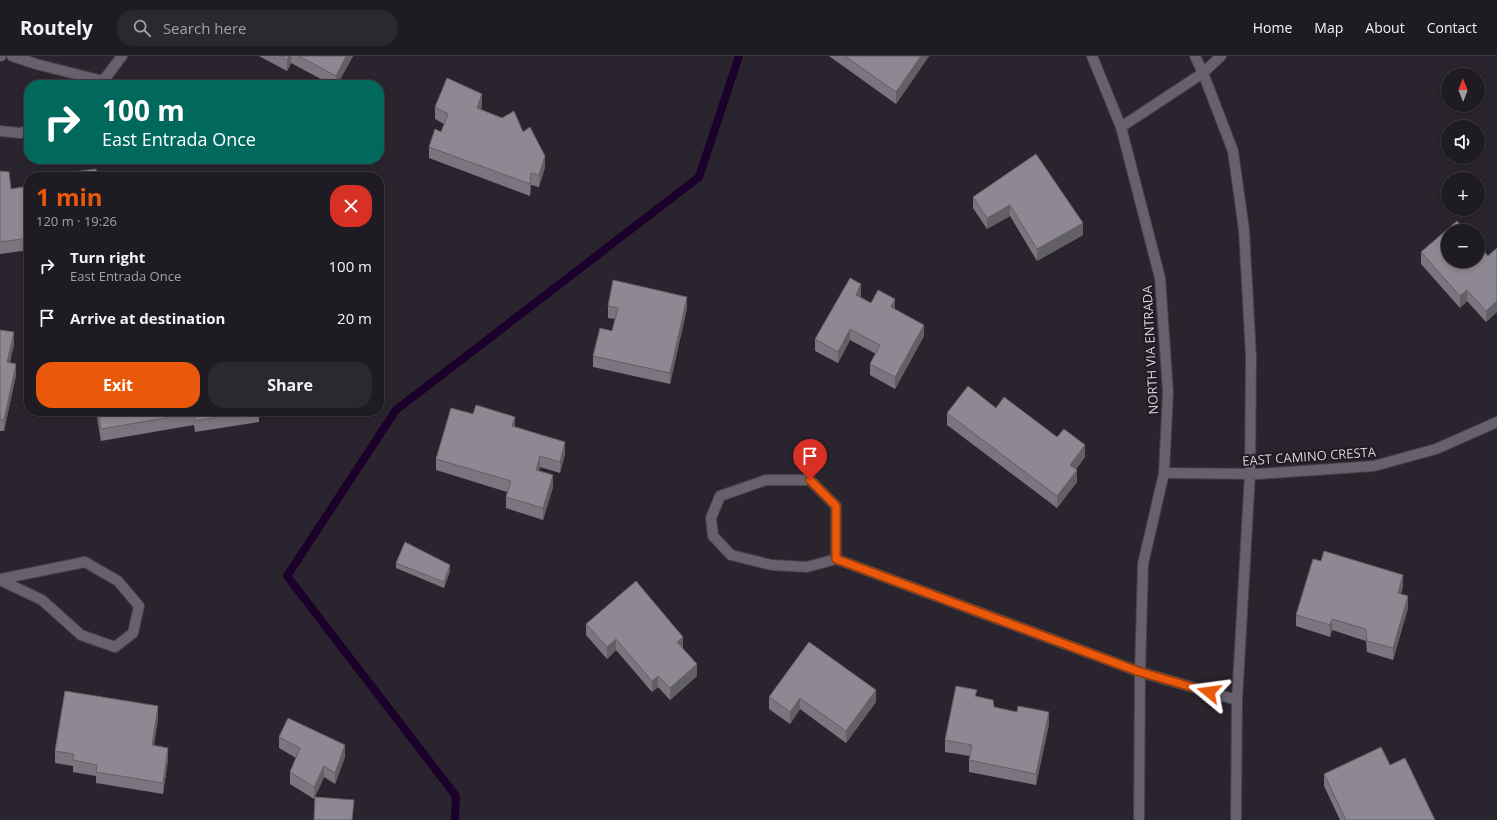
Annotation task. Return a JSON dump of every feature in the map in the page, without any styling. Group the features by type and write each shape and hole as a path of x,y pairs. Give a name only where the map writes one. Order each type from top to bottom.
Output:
{"street":[{"path":"12,56 91,80"},
{"path":"103,80 122,56"},
{"name":"NORTH VIA ENTRADA","path":"1092,56 1121,127 1160,278 1168,392 1164,473 1143,564 1140,672 1139,820"},
{"path":"1195,56 1233,151 1244,230 1251,356 1250,474 1237,700 1236,820"},
{"path":"1121,127 1203,73 1221,56"},
{"path":"0,132 20,133 24,132"},
{"name":"EAST CAMINO CRESTA","path":"1164,473 1250,474 1374,466 1436,448 1497,422"},
{"path":"836,559 836,506 810,480 766,480 720,496 711,518 713,536 731,555 772,565 807,567 836,559 1140,672 1237,700"},
{"path":"85,562 118,581 139,606 133,633 115,646 81,635 42,600 0,580 85,562"}],"building":[{"path":"280,56 289,56 287,60"},
{"path":"299,56 346,56 336,76"},
{"path":"845,56 921,56 896,92"},
{"path":"447,78 482,94 477,108 502,118 514,111 523,132 530,127 545,156 539,175 531,173 530,184 429,147 435,129 441,132 448,114 435,107"},
{"path":"1036,154 1083,223 1037,249 1010,205 987,218 973,197"},
{"path":"96,169 96,172 72,172"},
{"path":"0,171 9,172 11,189 24,187 24,239 0,242"},
{"path":"1441,235 1441,268 1485,268 1485,252 1488,256 1497,248 1497,301 1486,311 1467,290 1460,296 1421,252"},
{"path":"850,278 861,284 856,295 871,303 878,290 895,299 891,307 924,325 895,377 870,364 880,345 850,329 838,352 815,339"},
{"path":"613,280 687,297 670,373 593,356 600,328 612,331 618,308 608,306"},
{"path":"0,330 14,332 7,362 16,364 4,420 0,419"},
{"path":"968,386 996,408 1004,397 1057,437 1064,429 1085,445 1070,465 1077,470 1057,496 947,413"},
{"path":"476,405 515,417 512,426 565,442 560,462 540,456 536,470 553,475 543,508 506,497 511,481 436,459 451,408 473,414"},
{"path":"99,416 177,416 101,429"},
{"path":"194,416 224,416 195,421"},
{"path":"405,542 450,565 444,582 396,563"},
{"path":"1324,551 1403,575 1398,593 1408,596 1393,648 1367,641 1366,629 1332,619 1330,625 1296,615 1313,559 1321,561"},
{"path":"636,581 683,637 677,642 697,664 670,688 658,676 652,681 616,639 607,647 586,624"},
{"path":"809,642 876,690 846,731 800,698 790,712 769,697"},
{"path":"956,686 977,690 975,696 993,700 994,707 1017,712 1018,706 1049,712 1036,774 969,760 972,745 945,740"},
{"path":"65,691 158,706 152,745 168,748 163,783 96,772 97,765 73,760 74,754 55,751"},
{"path":"288,718 345,745 335,773 324,766 314,787 290,772 300,748 279,737"},
{"path":"1381,747 1390,765 1405,758 1435,820 1346,820 1324,774"},
{"path":"315,797 354,800 352,820 314,820"}],"waterway":[{"path":"455,820 456,796 287,576 396,410 699,177 739,56"}],"route":[{"path":"810,480 836,506 836,559 1140,672 1209,692"}]}
